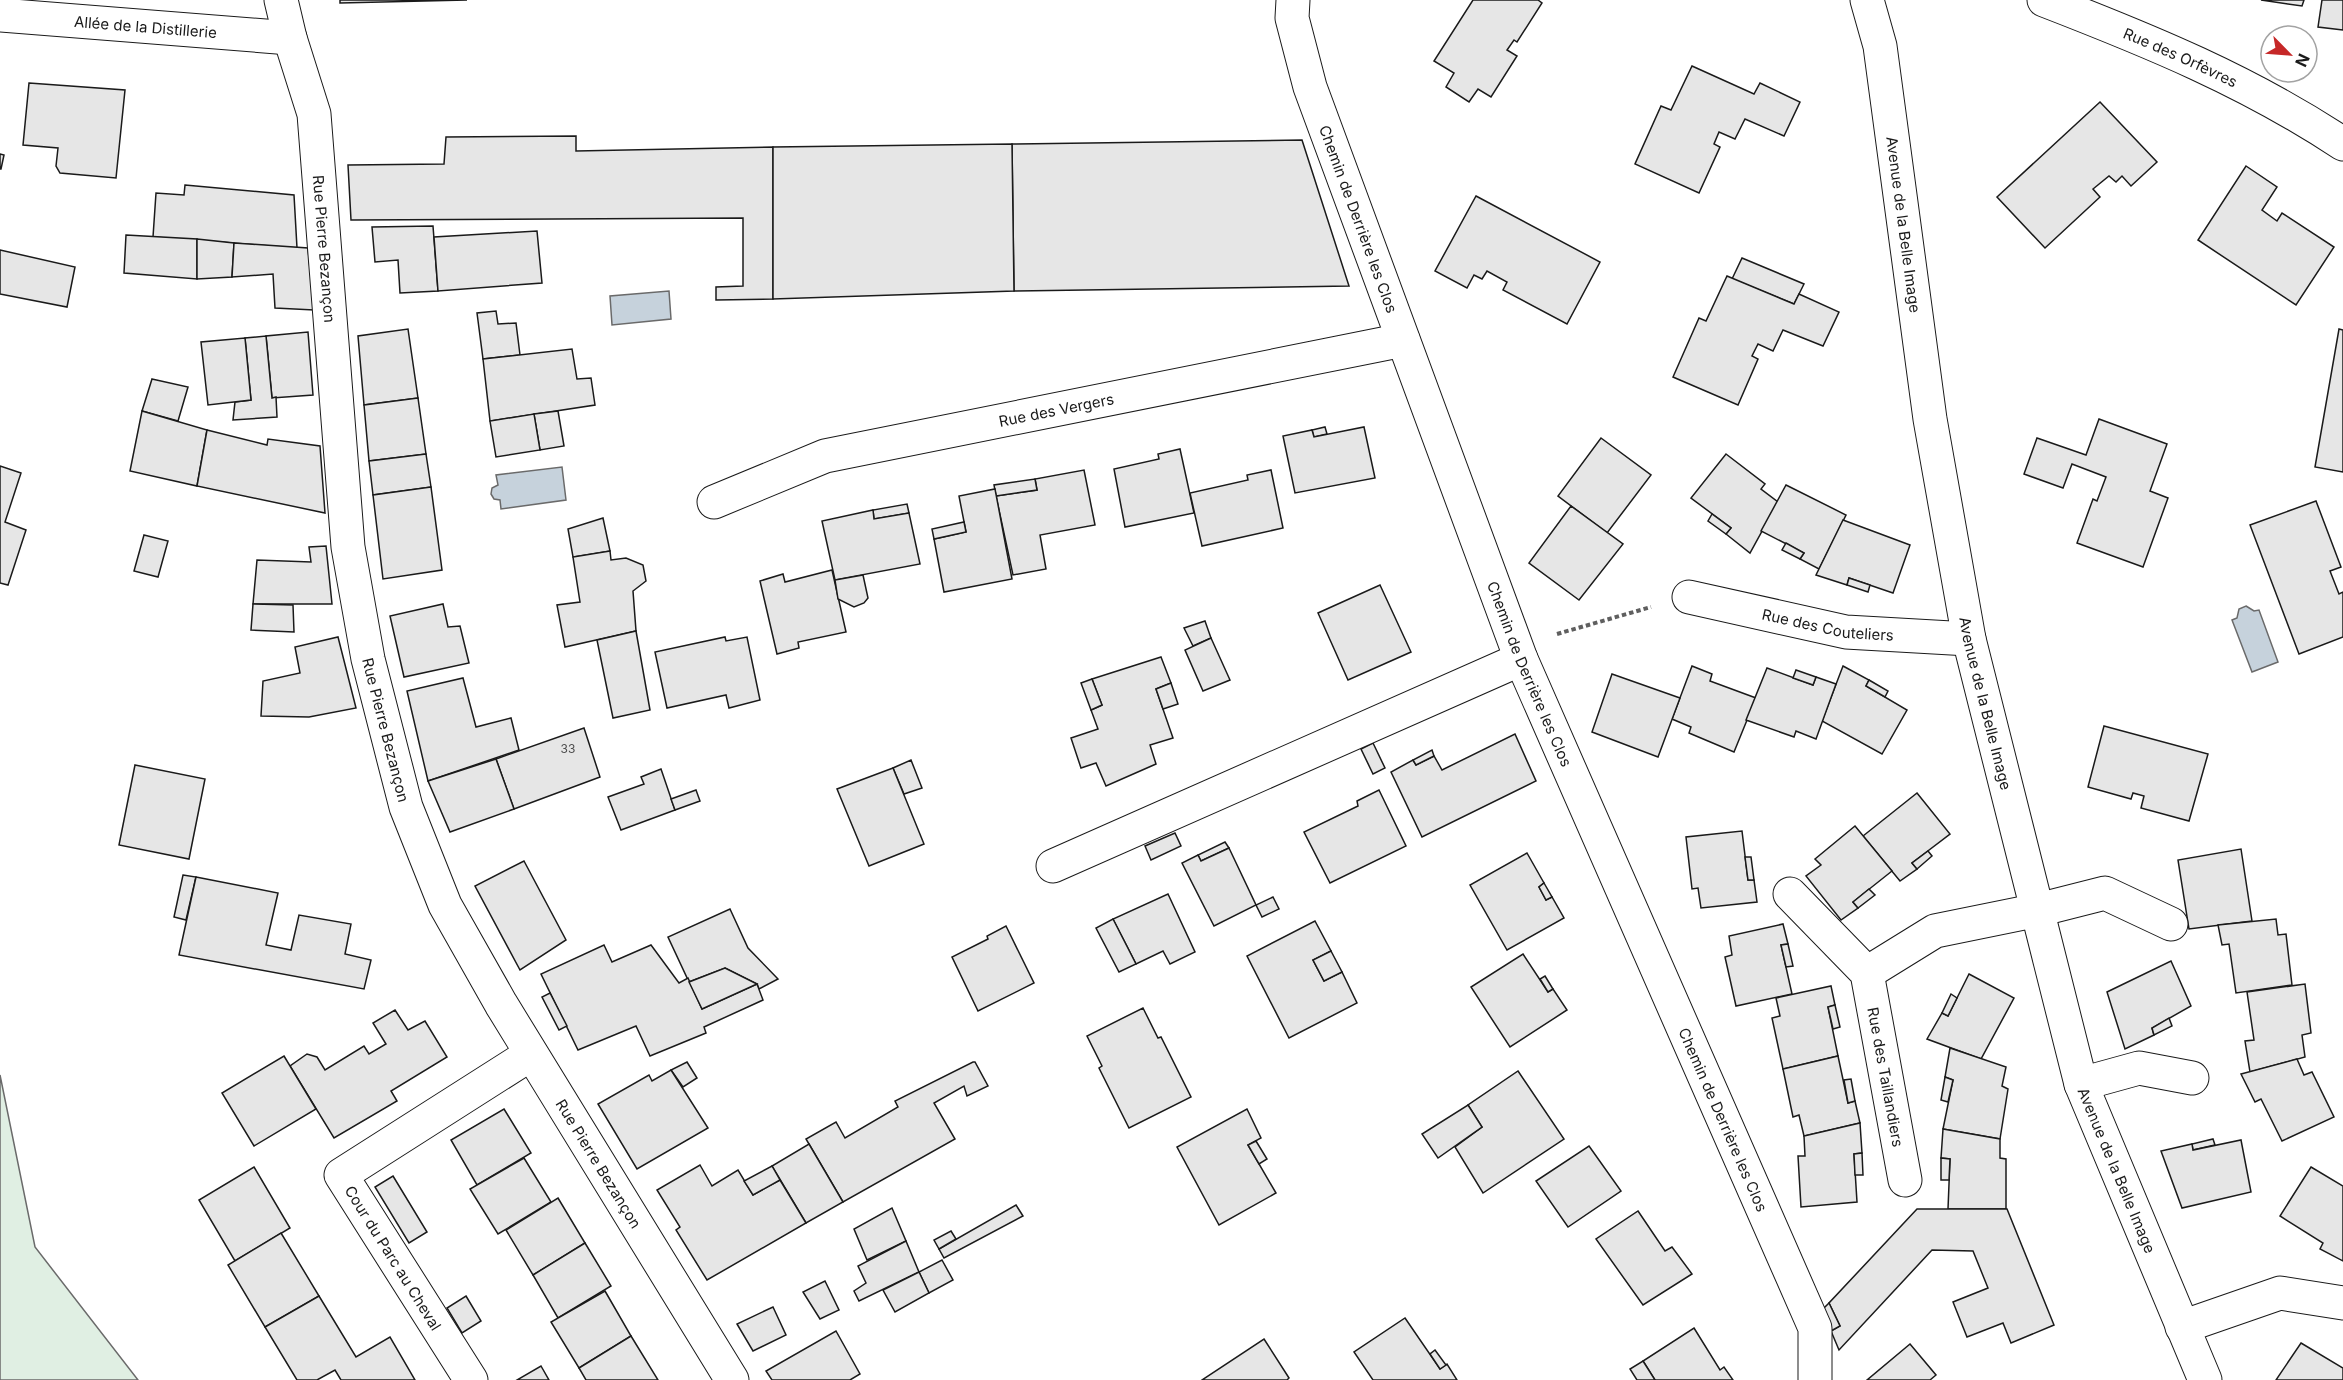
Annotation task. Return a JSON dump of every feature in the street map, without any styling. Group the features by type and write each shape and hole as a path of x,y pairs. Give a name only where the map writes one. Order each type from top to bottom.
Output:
{"street":[{"name":"Rue Pierre Bezançon","path":"281,0 290,38 314,114 348,547 368,659 406,807 445,905 531,1054 732,1380"},
{"name":"Chemin de Derrière les Clos","path":"1293,0 1292,18 1311,87 1519,652 1815,1328 1815,1380"},
{"name":"Avenue de la Belle Image","path":"1867,0 1880,46 1930,419 1969,639 2081,1084 2205,1380"},
{"name":"Rue des Orfèvres","path":"2044,0 2164,47 2242,84 2343,144"},
{"name":"Allée de la Distillerie","path":"0,15 290,38"},
{"name":"Rue des Vergers","path":"714,502 825,456 1403,340"},
{"name":"Rue des Couteliers","path":"1689,597 1846,632 1969,639"},
{"path":"1053,866 1519,652"},
{"path":"1790,894 1867,973 1935,931 2038,910 2105,893 2171,924"},
{"name":"Rue des Taillandiers","path":"1867,973 1905,1180"},
{"name":"Cour du Parc au Cheval","path":"471,1380 341,1175 531,1054"},
{"path":"2081,1084 2139,1068 2192,1078"},
{"path":"2182,1326 2280,1293 2343,1303"}],"path":[{"path":"1519,652 1689,597"}],"green space":[{"path":"0,1075 35,1247 138,1380 0,1380"}],"shaded area":[{"path":"669,291 671,319 612,325 610,296"},
{"path":"562,467 566,500 501,509 500,500 494,499 491,494 492,488 498,485 496,475"},
{"path":"2246,606 2254,611 2259,610 2278,662 2252,672 2232,620 2237,618 2239,609"}],"building":[{"path":"340,0 467,0 340,3"},
{"path":"1473,0 1538,0 1542,3 1517,42 1514,40 1507,50 1517,56 1491,97 1478,89 1469,102 1446,87 1454,73 1434,61"},
{"path":"2261,0 2304,0 2302,6"},
{"path":"2322,0 2343,0 2343,30 2319,27"},
{"path":"1692,66 1754,94 1760,83 1800,102 1784,136 1745,119 1735,139 1719,132 1714,144 1720,147 1699,193 1635,164 1661,106 1671,110"},
{"path":"29,83 125,90 116,178 60,173 56,166 58,148 23,145"},
{"path":"2100,102 2157,162 2131,186 2122,176 2116,182 2109,176 2093,189 2100,197 2045,248 1997,197"},
{"path":"576,136 576,151 773,147 773,299 716,300 716,287 743,286 743,218 351,220 348,165 444,164 446,137"},
{"path":"1302,140 1349,286 1014,291 1012,144"},
{"path":"1012,144 1014,291 773,299 773,147"},
{"path":"0,154 4,155 1,169 0,169"},
{"path":"2246,166 2277,187 2262,210 2277,221 2282,213 2334,247 2296,305 2198,240"},
{"path":"185,185 294,195 297,248 153,237 156,193 184,195"},
{"path":"1476,196 1600,262 1567,324 1503,290 1507,282 1487,271 1482,279 1474,275 1467,288 1435,271"},
{"path":"433,226 438,291 400,293 398,260 375,262 372,227"},
{"path":"537,231 542,283 438,291 434,237"},
{"path":"126,235 197,239 197,279 124,273"},
{"path":"197,239 234,243 232,277 197,279"},
{"path":"234,243 308,248 314,310 275,308 273,274 232,277"},
{"path":"0,250 75,267 67,307 0,294"},
{"path":"1742,258 1804,284 1794,304 1732,279"},
{"path":"1727,276 1794,304 1799,294 1839,312 1823,346 1783,330 1773,351 1758,344 1752,356 1758,359 1738,405 1673,377 1699,318 1706,321"},
{"path":"496,311 498,324 516,323 520,355 483,359 477,313"},
{"path":"408,329 418,398 364,405 358,336"},
{"path":"2339,329 2343,330 2343,472 2315,467"},
{"path":"308,332 313,395 272,398 266,336"},
{"path":"266,336 272,398 276,397 277,417 233,420 235,402 251,400 245,338"},
{"path":"245,338 251,400 208,405 201,342"},
{"path":"572,349 577,379 591,378 595,405 490,421 483,359"},
{"path":"152,379 188,387 178,421 142,411"},
{"path":"418,398 426,454 369,461 364,405"},
{"path":"142,411 207,430 197,486 130,471"},
{"path":"558,411 564,446 540,450 534,414"},
{"path":"534,414 540,450 496,457 490,421"},
{"path":"2099,419 2167,444 2150,491 2168,498 2143,567 2077,543 2093,499 2097,501 2106,477 2072,464 2063,488 2024,474 2037,438 2086,455"},
{"path":"1325,427 1327,434 1314,437 1312,430"},
{"path":"1364,427 1375,478 1295,493 1283,436 1312,430 1314,437"},
{"path":"207,430 267,445 268,439 320,446 325,513 197,486"},
{"path":"1601,438 1651,475 1607,533 1558,496"},
{"path":"1180,449 1194,513 1125,527 1114,469 1159,459 1158,454"},
{"path":"426,454 431,487 373,495 369,461"},
{"path":"1726,454 1765,484 1761,489 1778,502 1750,553 1726,534 1731,528 1691,498"},
{"path":"0,466 21,473 5,522 26,530 8,585 0,583"},
{"path":"1084,470 1095,525 1040,535 1046,569 1013,575 996,496 1037,490 1035,479"},
{"path":"1271,470 1283,528 1202,546 1190,493 1248,480 1247,475"},
{"path":"1035,479 1037,490 996,496 994,485"},
{"path":"1786,485 1846,515 1819,569 1800,559 1804,553 1761,531"},
{"path":"431,487 442,570 383,579 373,495"},
{"path":"995,489 1012,579 944,592 934,539 966,532 959,496"},
{"path":"2316,501 2341,567 2330,571 2339,594 2343,592 2343,637 2299,654 2250,525"},
{"path":"907,504 909,513 874,519 873,510"},
{"path":"1571,506 1623,544 1579,600 1529,563"},
{"path":"873,510 874,519 909,513 920,564 835,580 822,521"},
{"path":"1712,514 1731,528 1726,534 1708,521"},
{"path":"603,518 610,551 573,557 568,529"},
{"path":"1843,520 1910,545 1893,593 1849,578 1847,585 1816,575"},
{"path":"964,522 966,532 934,539 932,529"},
{"path":"144,535 168,541 158,577 134,571"},
{"path":"1786,543 1804,553 1800,559 1782,550"},
{"path":"326,546 332,604 253,604 257,560 311,562 309,547"},
{"path":"610,551 611,560 626,558 643,565 646,581 633,591 636,631 565,647 557,605 580,602 573,557"},
{"path":"832,570 846,632 798,642 799,648 777,654 760,581 783,574 785,582"},
{"path":"863,575 868,598 864,603 854,607 838,599 835,580"},
{"path":"1849,578 1870,585 1868,592 1847,585"},
{"path":"1380,585 1411,652 1348,680 1318,613"},
{"path":"253,604 293,605 294,632 251,630"},
{"path":"443,604 448,627 460,626 469,663 404,677 390,616"},
{"path":"1205,621 1211,638 1193,646 1184,628"},
{"path":"636,631 650,710 613,718 597,640"},
{"path":"338,637 356,708 309,717 261,716 263,681 300,673 295,647"},
{"path":"725,637 726,641 747,637 760,700 729,708 726,695 667,708 655,652"},
{"path":"1211,638 1230,680 1203,691 1185,650"},
{"path":"1161,657 1171,683 1156,689 1173,738 1150,745 1156,764 1106,786 1096,763 1081,768 1071,738 1098,729 1091,710 1102,705 1092,679"},
{"path":"1692,666 1712,674 1710,681 1756,698 1734,752 1689,733 1691,727 1672,719"},
{"path":"1843,666 1869,680 1866,686 1907,710 1882,754 1822,721"},
{"path":"1767,668 1813,685 1816,677 1836,684 1816,739 1796,731 1794,737 1746,720"},
{"path":"1796,670 1816,677 1813,685 1793,678"},
{"path":"1612,674 1680,698 1658,757 1592,732"},
{"path":"463,678 476,727 511,718 519,750 428,781 407,691"},
{"path":"1092,679 1102,705 1091,710 1081,683"},
{"path":"1869,680 1888,691 1885,697 1866,686"},
{"path":"1171,683 1178,704 1163,709 1156,689"},
{"path":"2104,726 2208,754 2189,821 2141,808 2144,796 2133,793 2131,799 2088,787"},
{"path":"584,728 600,777 514,809 496,759"},
{"path":"1515,734 1536,781 1422,837 1391,772 1413,760 1416,765 1434,756 1442,770"},
{"path":"1373,743 1385,768 1373,774 1361,749"},
{"path":"1432,750 1434,756 1416,765 1413,760"},
{"path":"496,759 514,809 450,832 428,781"},
{"path":"911,760 922,788 904,794 893,768"},
{"path":"135,765 205,779 189,859 119,845"},
{"path":"893,768 924,844 869,866 837,789"},
{"path":"661,769 675,810 621,830 608,797 644,784 641,777"},
{"path":"696,790 700,801 675,810 671,799"},
{"path":"1379,790 1406,846 1330,883 1304,832 1358,806 1357,801"},
{"path":"1917,793 1950,834 1912,863 1917,869 1900,881 1863,836"},
{"path":"1855,826 1892,871 1853,902 1858,908 1841,920 1806,876 1821,865 1815,859"},
{"path":"1742,831 1748,880 1754,880 1757,902 1701,908 1698,888 1692,889 1686,837"},
{"path":"1175,833 1181,846 1151,860 1145,846"},
{"path":"1225,842 1229,848 1201,861 1198,855"},
{"path":"1229,848 1256,905 1214,926 1182,863 1198,855 1201,861"},
{"path":"2241,849 2252,921 2189,929 2178,860"},
{"path":"1928,851 1932,856 1917,869 1912,863"},
{"path":"1527,853 1544,883 1539,887 1546,900 1552,897 1564,918 1507,950 1470,885"},
{"path":"1745,857 1751,857 1754,880 1748,880"},
{"path":"524,861 566,940 520,970 475,886"},
{"path":"183,875 196,877 186,920 174,917"},
{"path":"196,877 278,893 266,945 291,950 299,915 351,924 345,954 371,960 364,989 179,955"},
{"path":"1544,883 1552,897 1546,900 1539,887"},
{"path":"1869,889 1875,895 1858,908 1853,902"},
{"path":"1168,894 1195,952 1170,964 1163,951 1136,964 1113,919"},
{"path":"1273,897 1279,909 1262,917 1256,905"},
{"path":"730,909 748,948 778,979 759,989 757,984 725,968 689,982 668,937"},
{"path":"1113,919 1136,964 1119,972 1096,928"},
{"path":"2276,919 2278,935 2286,934 2292,985 2236,993 2229,944 2222,945 2218,925"},
{"path":"1315,921 1331,951 1313,960 1324,981 1342,972 1357,1003 1289,1038 1247,956"},
{"path":"1783,924 1788,944 1781,945 1792,994 1736,1006 1725,957 1732,955 1729,936"},
{"path":"1006,926 1034,983 978,1011 952,957 988,939 987,936"},
{"path":"1788,944 1793,966 1786,967 1781,945"},
{"path":"604,945 612,962 651,945 679,983 688,978 702,1009 757,984 763,1000 704,1027 706,1033 650,1056 636,1026 578,1050 541,974"},
{"path":"1331,951 1342,972 1324,981 1313,960"},
{"path":"1523,954 1548,992 1553,989 1567,1010 1510,1047 1471,987"},
{"path":"2171,961 2191,1006 2152,1028 2154,1035 2125,1049 2107,992"},
{"path":"725,968 757,984 702,1009 689,982"},
{"path":"1969,974 2014,998 1981,1059 1927,1039 1942,1013 1948,1016"},
{"path":"1545,976 1553,989 1548,992 1540,979"},
{"path":"2305,984 2311,1033 2302,1035 2305,1057 2250,1072 2245,1041 2254,1040 2247,992"},
{"path":"1831,986 1835,1005 1828,1007 1838,1056 1783,1069 1772,1018 1780,1016 1776,998"},
{"path":"550,993 567,1026 559,1030 542,997"},
{"path":"1951,994 1957,998 1948,1016 1942,1013"},
{"path":"1835,1005 1840,1027 1833,1029 1828,1007"},
{"path":"1143,1008 1158,1038 1161,1037 1191,1097 1129,1128 1099,1068 1102,1066 1087,1036"},
{"path":"395,1010 408,1030 425,1021 447,1057 391,1091 397,1101 334,1138 290,1066 307,1054 317,1057 325,1070 364,1046 369,1054 386,1044 373,1023"},
{"path":"2169,1018 2172,1026 2154,1035 2152,1028"},
{"path":"1950,1048 2006,1067 2002,1086 2008,1089 2000,1139 1943,1129 1953,1080 1945,1077"},
{"path":"284,1056 316,1109 254,1146 222,1093"},
{"path":"1838,1056 1848,1103 1855,1101 1860,1123 1804,1136 1799,1115 1793,1117 1783,1069"},
{"path":"2297,1059 2304,1075 2312,1072 2334,1117 2282,1141 2261,1099 2255,1102 2241,1074"},
{"path":"687,1062 697,1078 683,1087 671,1070"},
{"path":"973,1062 988,1086 967,1096 964,1086 934,1103 955,1139 843,1202 806,1139 836,1122 845,1138 898,1107 895,1101"},
{"path":"671,1070 708,1128 637,1169 598,1104 649,1075 652,1081"},
{"path":"1518,1071 1564,1139 1483,1193 1455,1147 1482,1127 1468,1105"},
{"path":"1945,1077 1953,1080 1948,1102 1941,1100"},
{"path":"1851,1079 1855,1101 1848,1103 1844,1080"},
{"path":"1468,1105 1482,1127 1438,1158 1422,1134"},
{"path":"504,1109 531,1153 477,1185 451,1140"},
{"path":"1247,1109 1261,1138 1248,1145 1276,1193 1219,1225 1177,1147"},
{"path":"1860,1123 1862,1153 1854,1154 1857,1202 1801,1207 1798,1156 1805,1156 1804,1136"},
{"path":"1943,1129 2000,1139 2000,1158 2006,1159 2006,1209 1948,1209 1950,1159 1941,1158"},
{"path":"2213,1139 2215,1145 2193,1150 2192,1144"},
{"path":"2241,1140 2251,1192 2182,1208 2161,1151 2192,1144 2193,1150"},
{"path":"1256,1141 1267,1159 1259,1164 1248,1145"},
{"path":"809,1144 843,1202 806,1223 772,1166"},
{"path":"1589,1146 1621,1191 1568,1227 1536,1181"},
{"path":"1862,1153 1863,1175 1855,1175 1854,1154"},
{"path":"524,1158 551,1202 498,1234 470,1189"},
{"path":"1941,1158 1950,1159 1949,1180 1941,1180"},
{"path":"700,1165 712,1186 738,1170 753,1195 780,1180 806,1223 707,1280 676,1230 680,1227 657,1190"},
{"path":"772,1166 780,1180 753,1195 744,1181"},
{"path":"254,1167 290,1228 235,1261 199,1200"},
{"path":"2311,1167 2343,1186 2343,1261 2320,1249 2323,1243 2280,1216"},
{"path":"393,1176 427,1232 409,1243 375,1187"},
{"path":"558,1198 585,1243 533,1275 506,1230"},
{"path":"1016,1205 1023,1216 944,1258 939,1249"},
{"path":"892,1208 906,1241 867,1260 854,1229"},
{"path":"1917,1209 2007,1209 2054,1325 2011,1343 2003,1323 1967,1337 1953,1302 1988,1288 1973,1251 1932,1250 1839,1350 1831,1331 1840,1326 1829,1303"},
{"path":"1638,1211 1665,1251 1672,1247 1692,1274 1643,1305 1596,1239"},
{"path":"951,1231 956,1239 939,1249 934,1240"},
{"path":"281,1233 319,1296 265,1327 228,1265"},
{"path":"906,1241 919,1272 859,1301 854,1291 866,1283 858,1266"},
{"path":"585,1243 611,1286 558,1318 533,1275"},
{"path":"942,1260 953,1280 929,1293 919,1272"},
{"path":"919,1272 929,1293 895,1312 883,1290"},
{"path":"825,1281 839,1310 820,1319 803,1292"},
{"path":"605,1291 631,1336 579,1368 551,1322"},
{"path":"319,1296 356,1357 390,1337 415,1380 341,1380 335,1370 317,1380 297,1380 265,1327"},
{"path":"466,1296 481,1321 462,1333 447,1308"},
{"path":"1829,1303 1840,1326 1831,1331 1822,1310"},
{"path":"773,1307 786,1335 753,1351 737,1324"},
{"path":"1405,1318 1440,1369 1447,1364 1457,1380 1373,1380 1354,1352"},
{"path":"1694,1328 1720,1370 1724,1367 1733,1380 1655,1380 1643,1361"},
{"path":"836,1331 860,1374 850,1380 772,1380 766,1371"},
{"path":"631,1336 658,1380 586,1380 579,1368"},
{"path":"1264,1339 1289,1378 1287,1380 1202,1380"},
{"path":"2301,1343 2343,1368 2343,1380 2276,1380"},
{"path":"1910,1344 1936,1375 1930,1380 1867,1380"},
{"path":"1435,1350 1446,1365 1440,1369 1430,1354"},
{"path":"1643,1361 1655,1380 1637,1380 1630,1369"},
{"path":"541,1366 549,1380 517,1380"}]}
